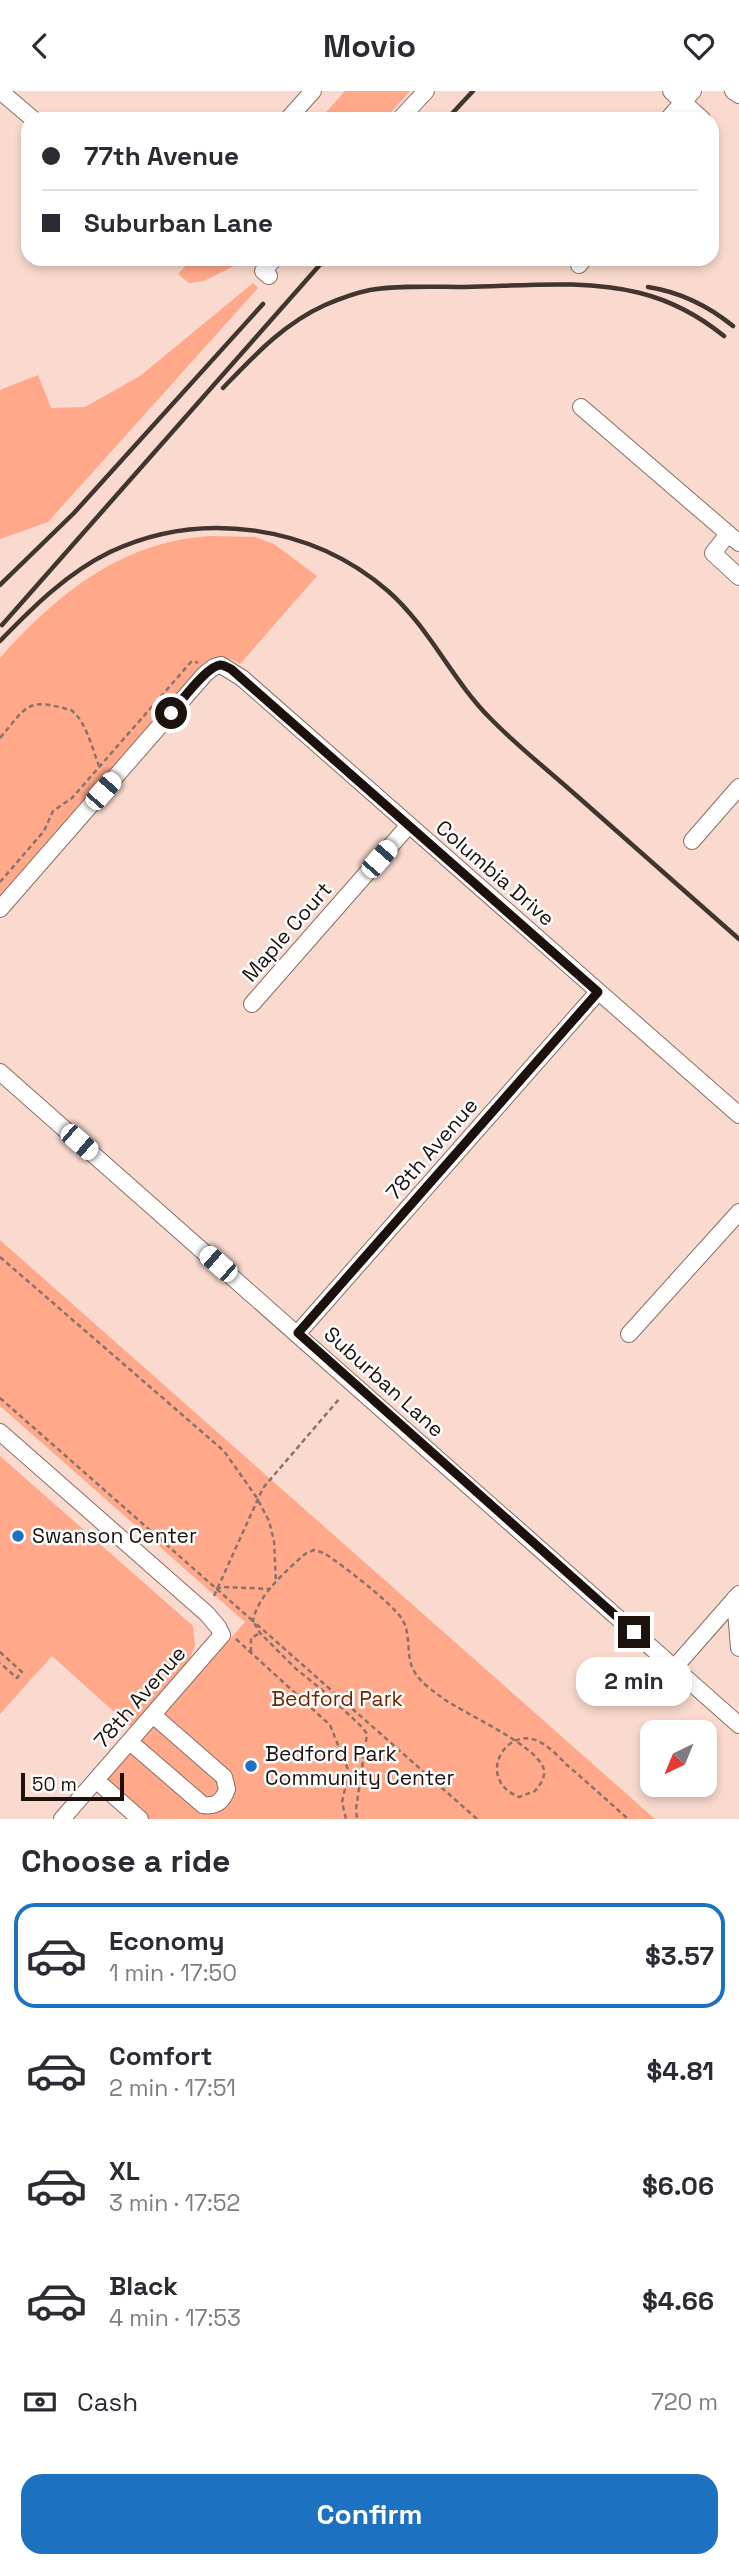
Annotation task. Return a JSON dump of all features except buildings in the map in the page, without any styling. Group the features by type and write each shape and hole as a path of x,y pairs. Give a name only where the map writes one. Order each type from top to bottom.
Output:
{"street":[{"path":"0,91 25,112"},
{"path":"294,112 313,91"},
{"path":"406,112 426,91"},
{"path":"671,91 688,97 698,112"},
{"path":"733,91 739,95"},
{"path":"674,112 688,97"},
{"path":"268,266 263,271 269,276"},
{"path":"581,407 734,539 713,553 739,577"},
{"name":"Columbia Drive","path":"0,909 205,674 221,665 242,678 739,1115"},
{"path":"691,841 739,787"},
{"name":"Maple Court","path":"252,1004 409,825"},
{"name":"78th Avenue","path":"298,1333 598,992"},
{"name":"Suburban Lane","path":"0,1072 739,1725"},
{"path":"629,1334 739,1212"},
{"name":"78th Avenue","path":"0,1432 207,1614 222,1635 62,1819"},
{"path":"674,1668 737,1596"},
{"path":"737,1596 739,1648"},
{"path":"130,1742 203,1805 220,1801 227,1789 224,1777 153,1715"},
{"path":"96,1780 140,1819"}],"path":[{"path":"0,882 44,831 53,811 72,798 191,662 194,661 202,667"},
{"path":"0,738 29,705 43,703 71,710 75,712 84,729 99,766"},
{"path":"0,1257 224,1451 257,1498 272,1533 277,1575 275,1585"},
{"path":"0,1398 477,1819"},
{"path":"214,1596 257,1498 273,1475 340,1398"},
{"path":"357,1819 356,1809 367,1734 353,1718 302,1675 260,1633 253,1621 254,1612 271,1589 305,1553 314,1550 324,1553 400,1616 407,1633 413,1670 424,1683 443,1699 515,1741 538,1760 544,1770 543,1779 535,1791 519,1797 506,1791 497,1779 501,1754 515,1741 529,1739 543,1745 628,1819"},
{"path":"216,1589 271,1589"},
{"path":"251,1652 251,1638 260,1633"},
{"path":"239,1641 330,1725 349,1772 341,1803 346,1819"},
{"path":"0,1652 22,1672 18,1678 0,1663"}],"green space":[{"path":"345,91 410,91 391,112 326,112"},
{"path":"185,266 234,266 204,281 189,283 178,274"},
{"path":"253,283 258,288 48,522 0,539 0,390 38,375 51,408 85,407 140,376"},
{"path":"211,536 255,537 274,544 317,576 240,664 227,659 204,663 0,896 0,658 45,612 94,575 149,548 179,540"},
{"name":"Bedford Park","path":"0,1240 655,1819 145,1819 106,1780 245,1622 0,1406"},
{"path":"0,1456 193,1626 195,1645 189,1662 131,1727 52,1656 0,1714"}],"railway":[{"path":"454,112 473,91"},
{"path":"2,625 319,266"},
{"path":"223,388 246,364 296,321 325,305 382,288 553,284 619,289 652,296 674,305 724,336"},
{"path":"648,287 693,301 733,326"},
{"path":"0,585 74,513 263,304"},
{"path":"0,641 38,603 79,570 110,552 145,539 181,531 218,528 291,538 325,551 358,569 403,605 476,703 500,728 739,939"}],"place":[{"name":"Swanson Center","path":"18,1536"},
{"name":"Bedford Park Community Center","path":"251,1766"}],"route":[{"path":"171,713 214,667 221,665 231,669 598,992 298,1333 634,1632"}]}
